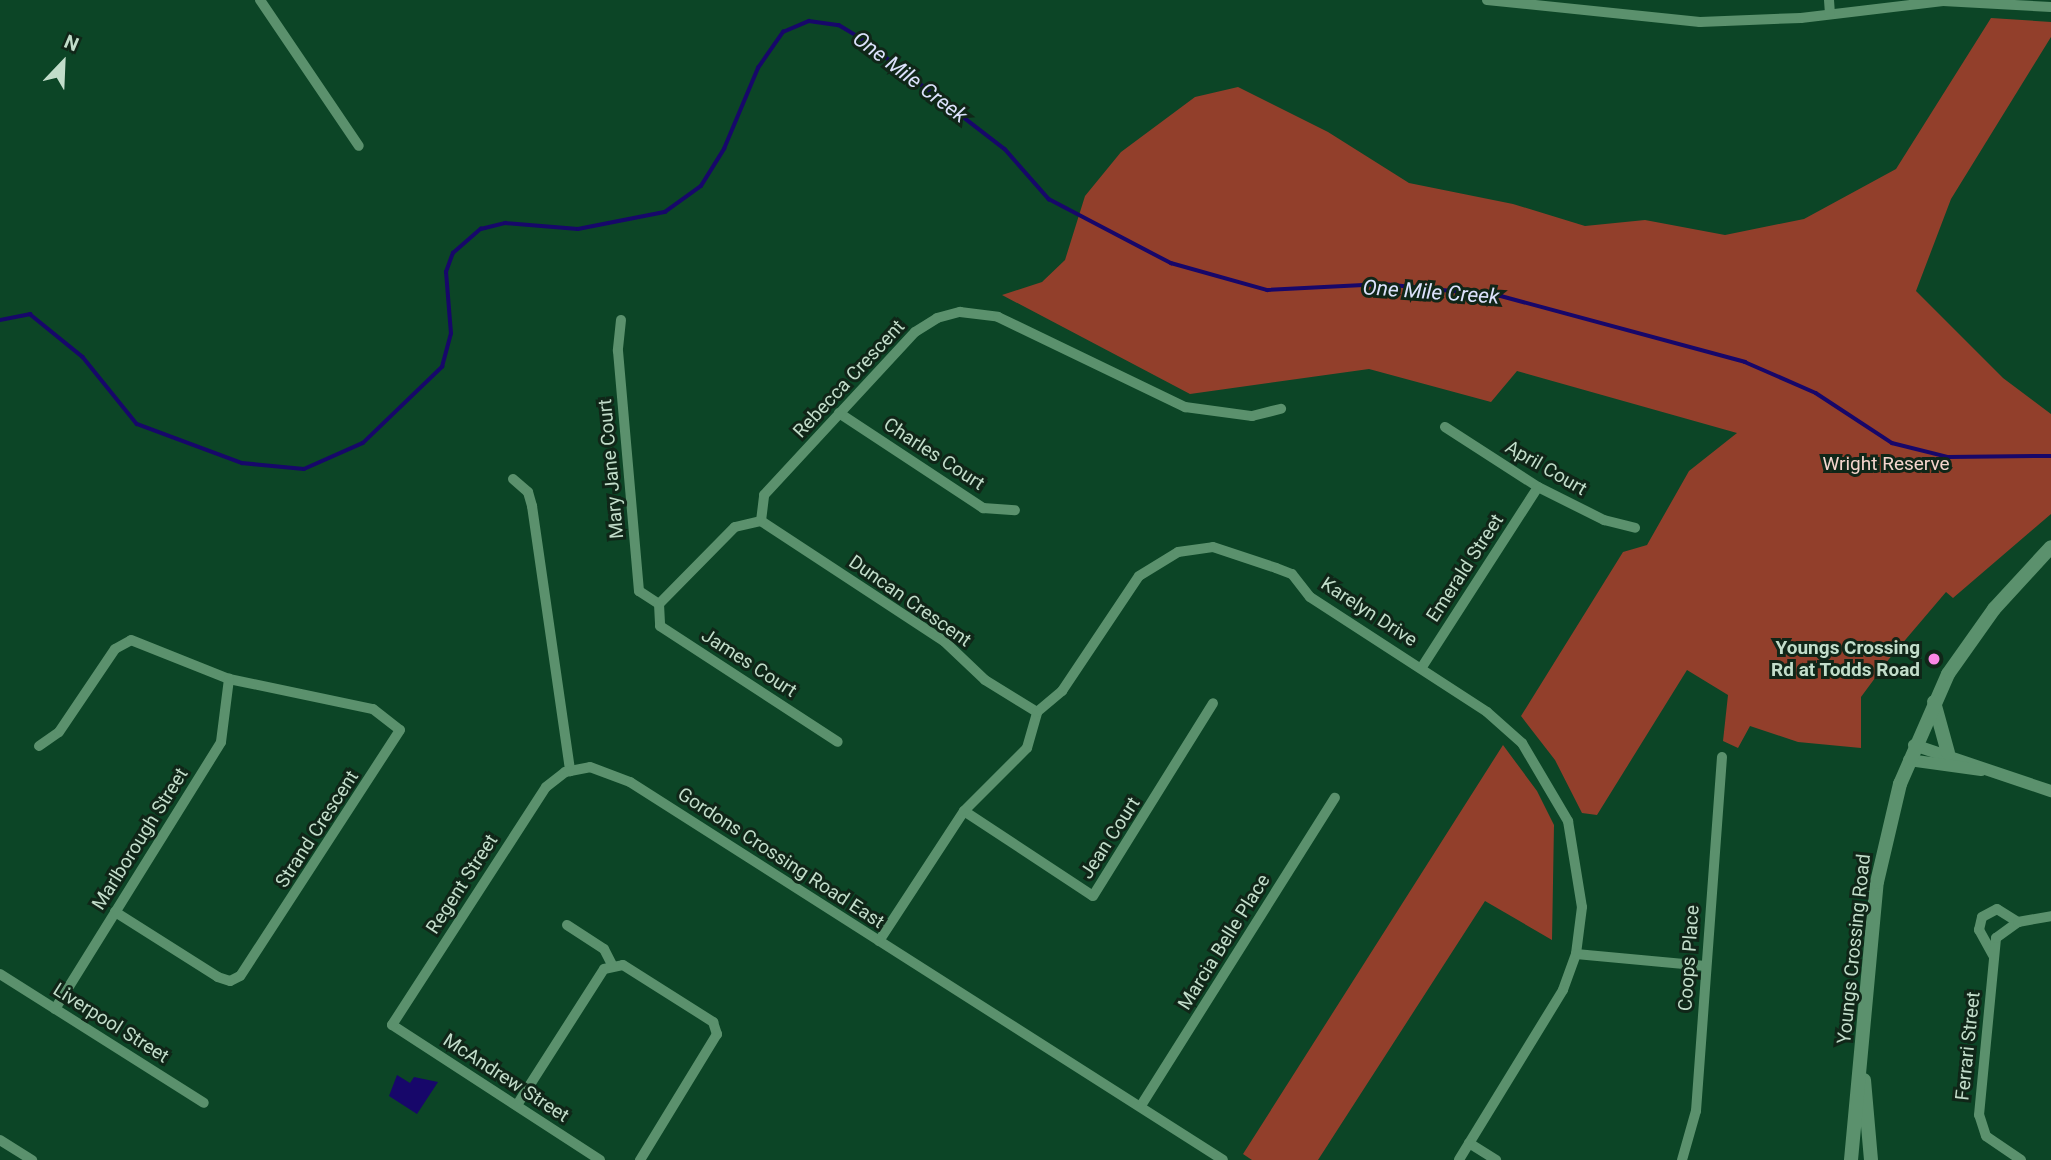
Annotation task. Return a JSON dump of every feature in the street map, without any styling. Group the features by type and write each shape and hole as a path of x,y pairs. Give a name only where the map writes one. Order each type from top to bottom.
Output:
{"main road":[{"name":"Youngs Crossing Road","path":"1851,1160 1862,1068 1877,882 1912,753 1934,702 1994,609 2051,547"},
{"path":"1934,702 1948,754"},
{"name":"Youngs Crossing Road","path":"1862,1068 1871,1160"},
{"path":"1858,1160 1865,1160"}],"street":[{"path":"260,0 359,146"},
{"path":"1487,0 1669,20 1830,15 1943,1 2051,7"},
{"path":"1829,0 1830,15"},
{"name":"Rebecca Crescent","path":"761,520 764,495 915,332 937,318 960,312 998,317 1185,407 1252,415 1281,409"},
{"name":"Mary Jane Court","path":"621,320 618,351 639,591 659,604"},
{"name":"Charles Court","path":"839,413 983,508 1015,510"},
{"name":"April Court","path":"1444,427 1538,488 1604,520 1635,528"},
{"path":"513,479 528,492 532,506 570,771"},
{"name":"Emerald Street","path":"1422,667 1538,488"},
{"path":"659,604 735,527 761,520"},
{"name":"Duncan Crescent","path":"761,520 945,642 985,680 1037,712"},
{"name":"Karelyn Drive","path":"1037,712 1062,691 1139,576 1178,552 1213,547 1292,574 1310,597 1422,667 1505,727 1546,778 1568,821 1580,866 1582,907 1576,954 1557,1000 1459,1160"},
{"name":"James Court","path":"659,604 660,625 838,742"},
{"path":"39,746 59,732 115,649 131,640 229,679"},
{"name":"Strand Crescent","path":"115,912 218,977 230,981 240,976 396,741 400,730 373,709 229,679"},
{"name":"Marlborough Street","path":"55,1009 221,742 229,679"},
{"name":"Jean Court","path":"964,811 1093,896 1213,703"},
{"path":"879,941 964,811 1027,748 1037,712"},
{"path":"1912,753 1948,754 1988,771"},
{"path":"1912,753 1988,771 2051,791"},
{"name":"Coops Place","path":"1682,1160 1696,1111 1722,757"},
{"name":"Gordons Crossing Road East","path":"570,771 595,767 619,776 1142,1104 1223,1160"},
{"name":"Regent Street","path":"392,1026 540,794 570,771"},
{"name":"Marcia Belle Place","path":"1142,1104 1335,798"},
{"path":"1994,959 1979,930 1982,916 1997,909 2018,922 2051,916"},
{"name":"Ferrari Street","path":"2018,922 1996,938 1979,1115 1986,1136 2021,1160"},
{"path":"567,925 604,949 612,965"},
{"path":"1576,954 1705,966"},
{"path":"612,965 623,965 713,1023 714,1047 640,1160"},
{"path":"517,1105 612,965"},
{"name":"Liverpool Street","path":"0,974 204,1103"},
{"name":"McAndrew Street","path":"392,1026 600,1160"},
{"path":"0,1140 32,1160"},
{"path":"1469,1143 1496,1160"}],"green space":[{"name":"Wright Reserve","path":"1991,18 2051,22 2051,37 1951,199 1916,291 2003,378 2051,414 2051,514 1953,598 1946,592 1889,659 1861,697 1861,748 1798,742 1750,726 1738,748 1723,741 1728,695 1687,670 1597,815 1582,813 1555,760 1521,716 1623,552 1647,545 1689,471 1737,433 1517,371 1491,402 1369,369 1190,394 1002,295 1042,282 1065,260 1085,196 1121,152 1195,97 1238,87 1328,132 1409,183 1513,204 1585,226 1645,220 1725,235 1804,219 1896,169"},
{"path":"1503,745 1537,791 1554,825 1552,940 1485,901 1318,1160 1252,1160 1243,1154"}],"shaded area":[{"path":"397,1075 410,1083 414,1077 438,1082 417,1114 389,1096"}],"waterway":[{"name":"One Mile Creek","path":"0,320 30,314 83,357 137,424 242,463 304,469 363,443 442,367 451,334 446,272 453,253 481,229 505,223 578,229 665,212 701,186 724,149 758,68 783,32 809,21 839,25 862,39 1005,149 1049,199 1171,263 1267,290 1383,284 1501,296 1745,362 1816,393 1892,443 1948,457 2051,456"}],"place":[{"name":"Youngs Crossing Rd at Todds Road","path":"1934,659"}]}
